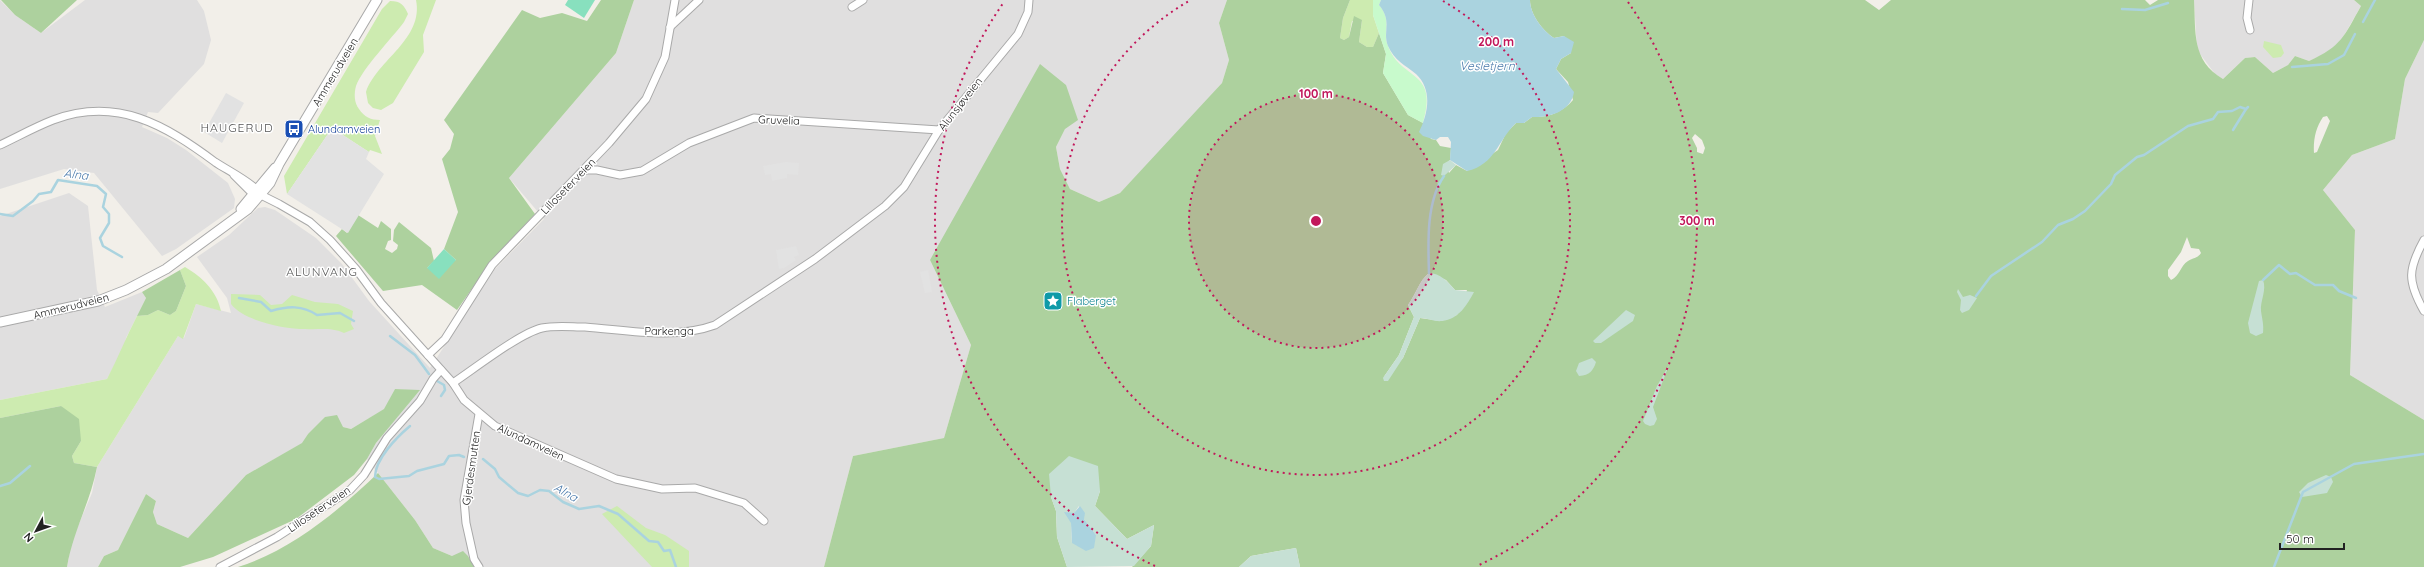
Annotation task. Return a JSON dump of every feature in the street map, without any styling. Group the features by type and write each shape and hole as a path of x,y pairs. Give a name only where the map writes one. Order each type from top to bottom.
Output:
{"street":[{"name":"Ammerudveien","path":"0,322 73,308 126,290 186,257 238,215 279,164 377,0"},
{"name":"Lilloseterveien","path":"428,355 445,338 492,265 584,170 646,98 665,57 675,0"},
{"path":"670,27 699,0"},
{"path":"852,6 863,0"},
{"name":"Alunsjøveien","path":"885,206 904,187 914,173 939,130 1018,34 1028,12 1029,0"},
{"path":"2249,0 2247,18 2250,30"},
{"name":"Alundamveien","path":"0,145 54,120 96,111 146,120 172,132 234,175 246,181 257,192 310,222 330,240 356,269 381,303 453,382 464,400 495,426 616,479 662,489 695,488 744,503 764,521"},
{"name":"Gruvelia","path":"584,170 597,170 620,175 642,170 689,143 754,118 939,130"},
{"name":"Parkenga","path":"453,382 525,336 542,328 571,327 677,333 697,332 715,325 815,259 885,206"},
{"path":"2424,240 2414,257 2411,273 2414,290 2424,311"},
{"name":"Lilloseterveien","path":"220,567 277,537 350,490 364,475 387,438 420,402 433,379 441,370"},
{"name":"Gjerdesmutten","path":"479,414 464,500 466,523 474,559 479,567"}],"shaded area":[{"path":"0,0 15,15 41,33 85,0 197,0 204,11 211,40 204,64 158,113 148,112 142,127 167,138 186,150 228,183 235,199 234,208 176,249 162,256 94,173 64,169 0,189"},
{"path":"634,0 1227,0 1219,23 1229,60 1222,83 1182,128 1120,193 1099,202 1070,189 1060,169 1056,147 1065,129 1066,85 930,260 971,345 944,438 853,456 824,567 474,567 468,556 452,556 433,548 415,520 367,459 376,443 419,391 395,389 385,409 351,429 343,427 308,434 303,443 246,475 188,538 157,524 153,512 156,501 146,494 118,550 104,556 98,567 67,567 72,540 92,493 97,467 178,336 184,338 196,304 231,313 227,298 197,257 229,235 258,208 265,207 275,210 316,238 342,264 369,301 430,368 495,269 544,219 509,178 616,53"},
{"path":"2194,0 2354,0 2361,6 2342,39 2329,52 2309,61 2295,56 2288,65 2273,73 2255,57 2245,58 2223,79 2215,74 2197,50"},
{"path":"2424,40 2424,420 2350,375 2355,230 2323,190 2352,155 2395,139 2405,79"},
{"path":"226,93 244,103 222,143 204,132"},
{"path":"332,128 369,152 366,159 384,174 348,233 287,194"},
{"path":"786,162 799,163 798,175 787,174 787,178 772,181 771,174 765,175 763,166"},
{"path":"69,193 88,206 97,290 105,307 142,292 146,298 126,338 124,347 107,379 0,400 0,216"},
{"path":"796,246 799,255 794,257 796,260 784,268 779,269 776,250"},
{"path":"928,270 932,292 925,293 920,272"}],"green space":[{"path":"1,0 77,0 41,33 15,15"},
{"path":"416,0 436,0 423,35 424,52 393,103 381,110 373,108 368,103 366,92 372,80 407,38 417,14"},
{"path":"568,0 595,0 584,18 565,5"},
{"path":"601,0 634,0 616,53 509,178 535,214 492,260 457,310 422,285 383,291 336,236 342,229 347,233 358,215 378,228 381,221 391,229 391,240 388,241 385,249 392,253 397,249 398,245 393,241 394,230 399,222 431,248 434,261 427,268 456,260 444,249 458,212 442,159 450,149 454,134 444,120 522,10 540,18 562,13 587,21"},
{"path":"1227,0 1350,0 1343,18 1340,38 1344,40 1349,37 1354,16 1362,20 1359,42 1367,47 1373,47 1379,33 1386,54 1383,73 1408,115 1423,123 1431,139 1436,140 1440,146 1451,148 1450,160 1446,164 1449,173 1456,165 1467,171 1498,150 1506,133 1516,123 1524,123 1532,117 1549,115 1560,111 1573,100 1568,82 1556,69 1561,59 1571,53 1564,36 1554,38 1545,31 1534,16 1530,0 1865,0 1879,10 1891,0 2145,0 2150,5 2158,0 2194,0 2197,44 2200,54 2205,63 2223,79 2245,58 2255,57 2273,73 2288,65 2295,56 2309,61 2320,56 2335,45 2346,33 2361,6 2354,0 2424,0 2424,40 2405,79 2395,139 2352,155 2323,190 2355,230 2350,375 2424,420 2424,567 1300,567 1296,548 1251,556 1239,567 1132,567 1151,546 1154,525 1127,539 1095,506 1100,491 1051,497 1056,511 1057,537 1067,567 824,567 853,456 944,438 971,345 930,260 1040,64 1066,85 1078,120 1065,129 1056,147 1060,169 1070,189 1099,202 1120,193 1222,83 1229,60 1219,23","holes":["2327,116 2330,121 2317,152 2314,153 2314,143 2318,125 2323,117","1695,134 1702,140 1705,148 1703,154 1697,152 1697,148 1692,138","2187,237 2191,248 2199,249 2201,253 2197,257 2185,263 2176,276 2171,280 2168,276 2168,270 2181,252","1429,273 1446,280 1455,290 1467,290 1457,315 1441,321 1420,318 1403,358 1383,378 1399,355 1414,317 1408,305"]},
{"path":"1350,0 1373,0 1373,15 1379,33 1373,47 1367,47 1359,42 1362,20 1352,21 1349,37 1344,40 1340,38 1343,18"},
{"path":"1373,0 1381,0 1379,5 1383,11 1386,21 1386,41 1394,57 1401,65 1416,77 1422,84 1426,93 1427,106 1423,123 1408,115 1383,73 1386,54 1373,15"},
{"path":"390,1 402,4 408,14 404,22 364,71 356,86 355,95 356,104 365,116 371,119 380,120 375,136 382,154 370,150 369,152 332,128 287,194 284,176 382,9"},
{"path":"2264,41 2281,45 2284,53 2281,57 2273,58 2263,47"},
{"path":"1450,160 1456,165 1444,176 1441,175 1443,164"},
{"path":"444,249 456,260 439,279 427,268"},
{"path":"185,267 208,285 216,297 221,311 196,304 183,339 178,336 97,467 74,463 72,456 81,441 61,406 0,418 0,400 107,379 137,316 148,315 158,310 170,315 176,311 186,286 180,270"},
{"path":"180,270 186,286 176,311 170,315 158,310 148,315 137,316 146,298 142,292"},
{"path":"1429,273 1440,276 1455,290 1474,292 1462,311 1448,320 1439,321 1420,318 1403,358 1388,381 1384,381 1383,378 1399,355 1414,317 1408,305"},
{"path":"2263,280 2264,288 2261,311 2263,333 2256,336 2250,333 2248,323 2259,281"},
{"path":"1958,289 1963,297 1970,295 1977,298 1969,310 1962,313 1960,310 1961,300 1957,292"},
{"path":"231,294 260,295 271,305 282,304 292,295 315,302 338,304 353,311 351,324 354,329 344,333 329,329 296,329 265,323 237,310 231,304"},
{"path":"1626,310 1635,315 1633,321 1601,343 1595,343 1593,341"},
{"path":"1592,358 1596,362 1594,368 1588,374 1579,376 1576,371 1579,363"},
{"path":"1669,365 1653,407 1657,419 1654,425 1650,426 1645,424 1643,421 1657,386"},
{"path":"395,389 420,390 376,443 367,459 354,475 296,519 213,557 180,567 98,567 104,556 118,550 146,494 156,501 153,512 157,524 188,538 246,475 302,443 308,434 325,417 337,415 343,427 351,429 384,409"},
{"path":"61,406 79,419 81,441 72,456 74,463 97,467 90,493 73,541 67,567 0,567 0,418"},
{"path":"1069,456 1098,466 1100,491 1095,506 1127,539 1154,525 1151,546 1134,566 1067,567 1057,537 1056,511 1051,497 1049,474","holes":["1079,506 1084,519 1096,535 1072,543 1071,528 1074,514"]},
{"path":"378,473 415,520 433,548 452,556 463,551 468,556 474,567 238,567 258,560 295,540 313,528 347,501"},
{"path":"2326,475 2331,477 2333,482 2327,493 2302,497 2299,492 2308,483"},
{"path":"617,506 646,528 665,535 689,551 689,567 652,567 602,514"},
{"path":"1296,548 1300,567 1239,567 1251,556"}],"water":[{"name":"Vesletjern","path":"1381,0 1530,0 1534,16 1545,31 1554,38 1564,36 1574,42 1571,53 1561,59 1556,69 1574,92 1572,99 1564,109 1552,115 1532,117 1524,123 1516,123 1490,158 1476,168 1467,171 1450,160 1451,142 1448,137 1440,137 1436,140 1423,136 1419,132 1425,118 1427,95 1425,87 1416,74 1397,59 1390,51 1386,41 1385,16 1379,5"},
{"path":"1080,506 1085,513 1084,519 1096,535 1094,548 1086,551 1072,543 1071,523 1064,512 1074,513"}],"waterway":[{"path":"2363,22 2375,0"},
{"path":"2122,9 2145,10 2168,3"},
{"path":"2292,67 2328,64 2344,55 2355,34"},
{"path":"1976,296 1991,276 2042,242 2058,225 2073,219 2085,211 2111,184 2115,175 2137,157 2144,155 2188,126 2213,119 2218,112 2232,111 2240,107 2246,109 2248,107"},
{"path":"2233,130 2246,109"},
{"path":"1429,273 1428,249 1431,210 1438,186 1444,176"},
{"name":"Alna","path":"0,214 13,216 33,201 39,194 51,192 58,180 97,186 106,194 103,207 109,214 109,223 100,238 103,246 122,257"},
{"path":"2263,280 2279,265 2290,274 2296,273 2315,285 2333,285 2339,291 2356,298"},
{"name":"Alna","path":"239,298 261,302 271,311 295,307 306,309 317,315 340,313 354,321"},
{"name":"Alna","path":"390,336 415,355 429,374"},
{"name":"Alna","path":"437,381 444,385 445,390 441,396"},
{"name":"Alna","path":"410,426 393,442 383,456 376,470 375,477 379,479 409,476 417,471 444,464 449,456 459,455 464,457"},
{"path":"2274,567 2303,492 2354,464 2424,454"},
{"name":"Alna","path":"483,459 495,469 499,477 518,493 528,496 540,490 549,491 563,502 579,509 599,506 618,514 649,541 658,542 664,551 670,550 676,567"},
{"path":"0,486 10,483 30,466"}],"place":[{"name":"Alundamveien","path":"294,129"},
{"name":"Flaberget","path":"1053,301"}],"district":[{"name":"HAUGERUD","path":"237,127"},
{"name":"ALUNVANG","path":"322,271"}]}
